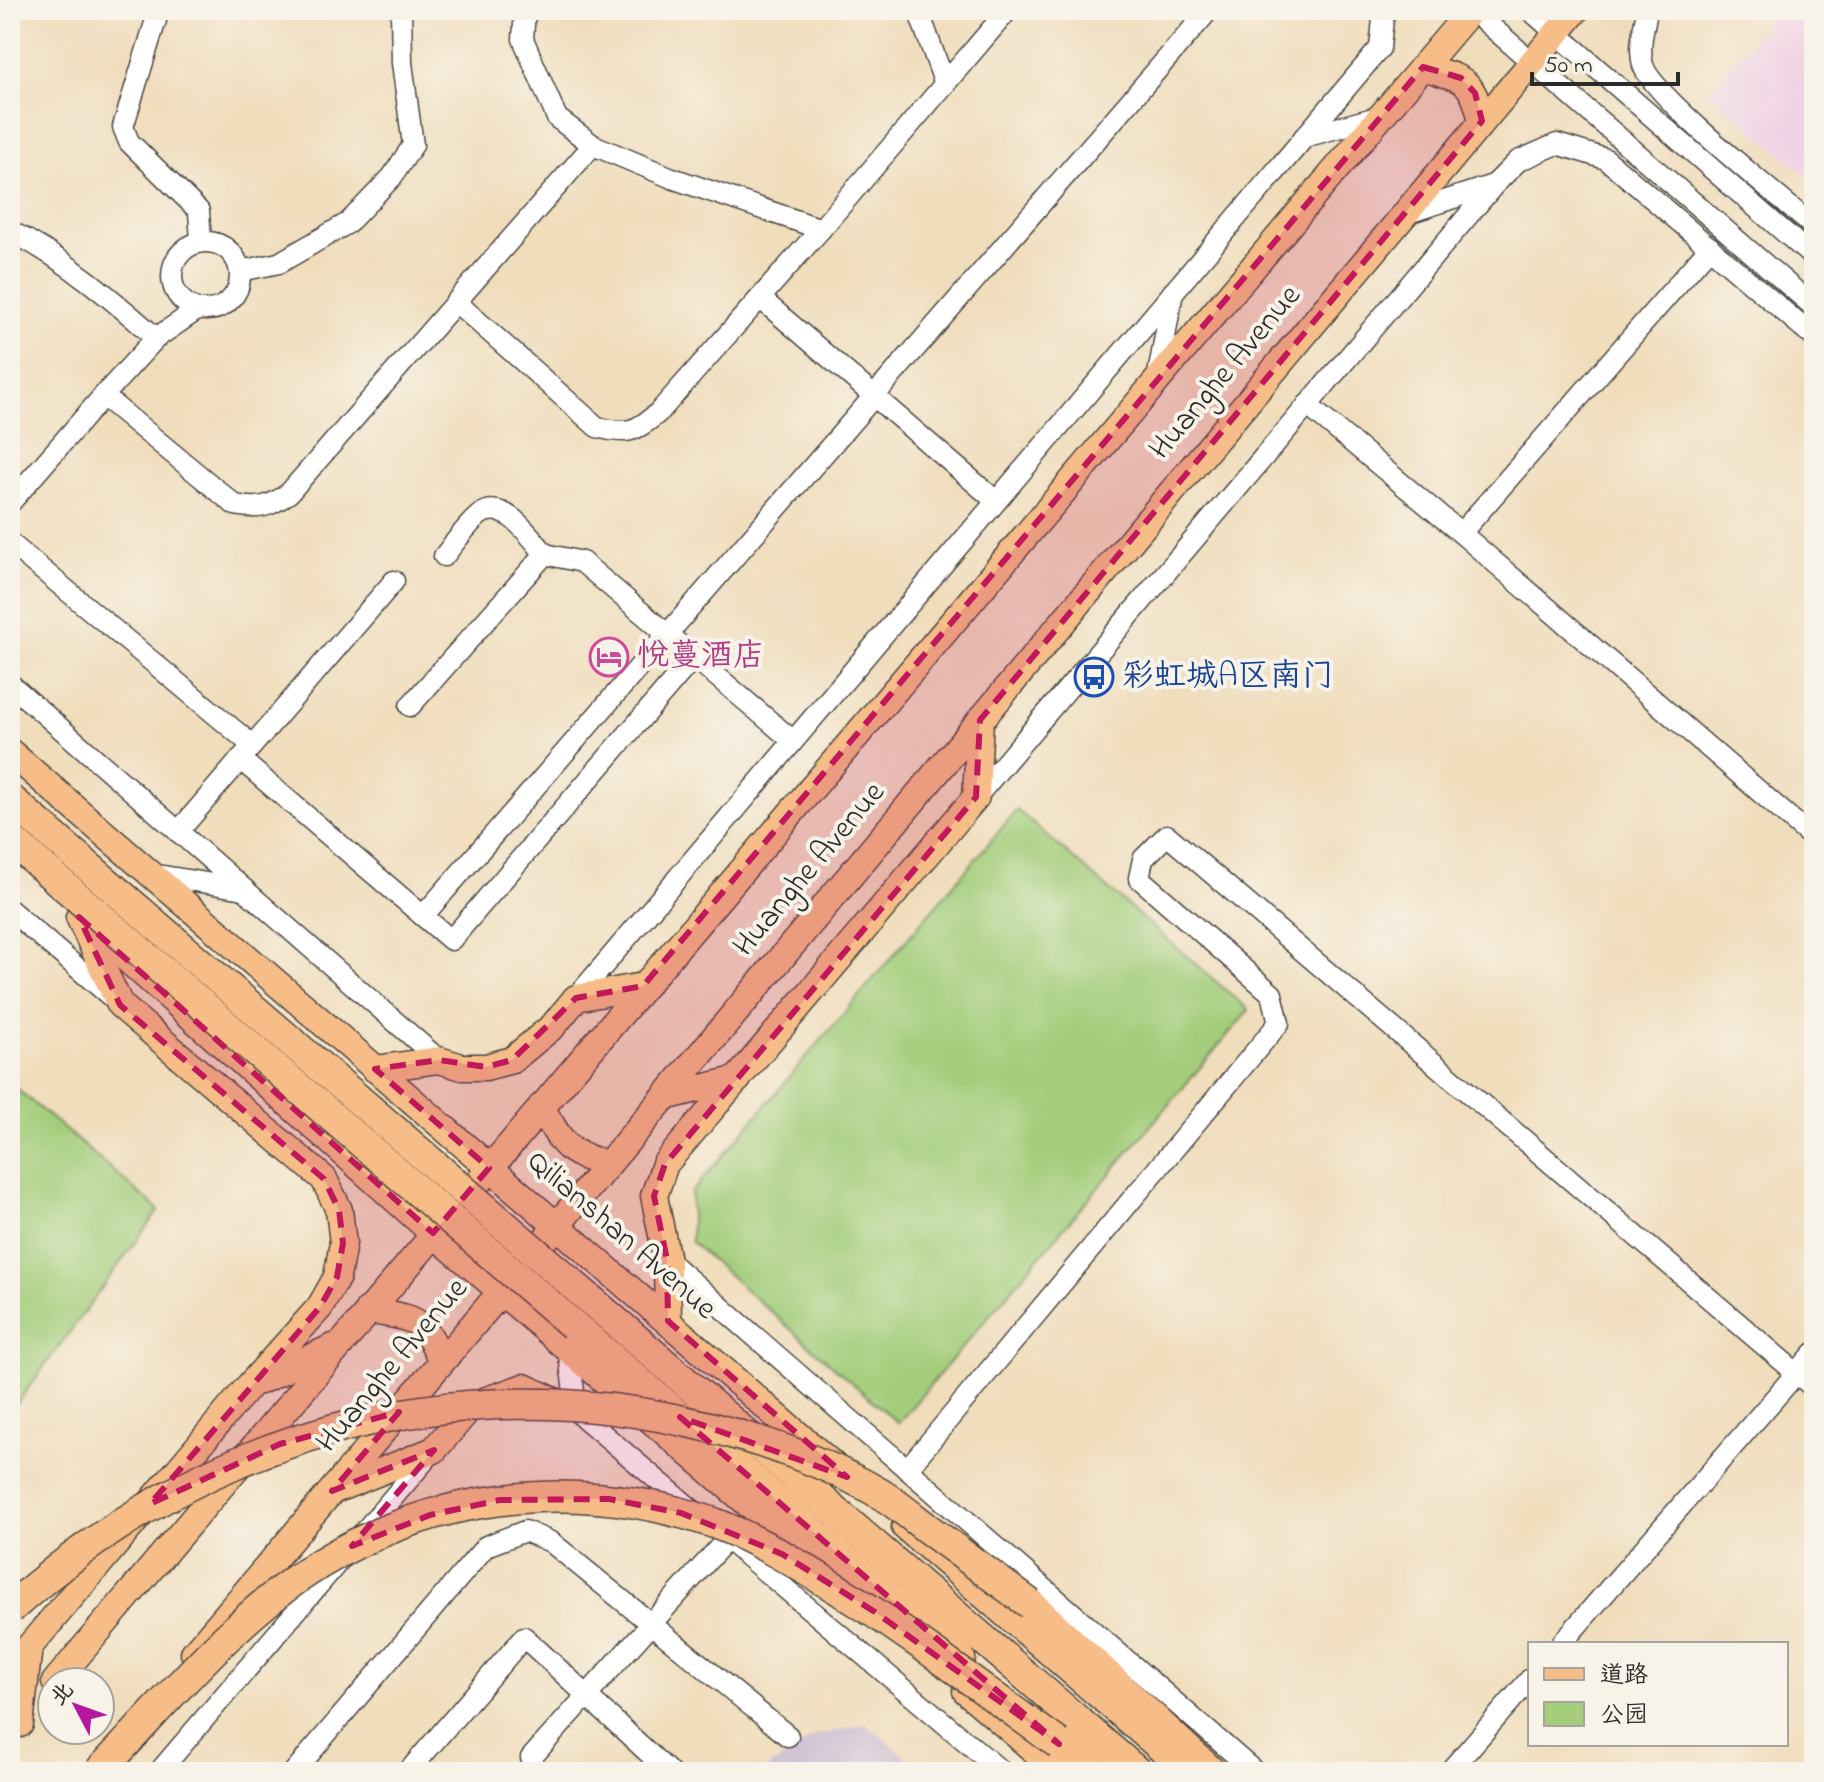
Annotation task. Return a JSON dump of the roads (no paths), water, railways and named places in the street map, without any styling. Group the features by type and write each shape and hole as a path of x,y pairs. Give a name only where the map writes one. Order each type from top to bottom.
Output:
{"highway":[{"path":"10,799 1137,1772"},
{"path":"10,839 1059,1758"},
{"path":"10,1609 72,1556 151,1503 236,1461 280,1444 372,1419 465,1406 560,1404 643,1413 765,1443 880,1494 1030,1604 1211,1772"},
{"path":"96,1772 243,1622 270,1598 320,1564 362,1540 430,1515 500,1500 536,1497 585,1497 645,1505 704,1520 782,1554 875,1612 1059,1758 1092,1772"}],"main road":[{"name":"Huanghe Avenue","path":"69,1666 1472,10"},
{"name":"Huanghe Avenue","path":"96,1772 1576,10"},
{"path":"1423,67 1461,78 1475,93 1482,121"},
{"path":"668,1321 667,1260 654,1196 665,1164 976,797 980,720"},
{"name":"Qilianshan Avenue","path":"10,752 1187,1772"},
{"path":"10,859 433,1233 1025,1743 1059,1758"},
{"path":"15,1730 29,1647 249,1386 320,1307 337,1277 343,1243 339,1210 324,1179 120,1005 79,917"},
{"path":"375,1069 439,1060 462,1067 486,1067 512,1060 553,1026 576,998 643,986"},
{"path":"665,1097 738,1079"},
{"path":"541,1107 560,1140 580,1157 608,1164"},
{"path":"368,1310 414,1319 429,1332 442,1361"},
{"path":"249,1386 340,1344"},
{"path":"332,1491 434,1450 472,1405 524,1387 577,1412"},
{"name":"Huanghe Avenue","path":"15,1730 36,1705"}],"street":[{"path":"159,10 123,127 129,142 199,211 201,241"},
{"path":"240,271 279,263 348,223 392,177 413,145 402,63 401,10"},
{"path":"525,10 523,39 557,118 593,145 672,178 821,229"},
{"path":"918,10 945,84"},
{"path":"456,302 597,427 620,433 642,427 659,412 821,229 1008,10"},
{"path":"423,916 1209,10"},
{"path":"576,998 1380,48 1384,10"},
{"path":"1472,10 1814,307"},
{"path":"1530,10 1814,258"},
{"path":"1647,10 1641,40 1643,67 1666,98 1811,216"},
{"path":"1304,137 1381,116"},
{"path":"976,797 1494,185 1518,161 1557,144 1606,159 1814,337"},
{"path":"103,396 235,505 255,509 274,504 289,493 593,145"},
{"path":"1402,215 1494,185"},
{"path":"10,231 30,241 107,294 156,338"},
{"path":"201,241 215,242 227,248 236,258 240,271 240,285 233,297 223,306 210,310 197,310 185,304 171,280 172,267 178,255 188,245 201,241"},
{"path":"1461,533 1710,247"},
{"path":"1157,380 1173,292"},
{"path":"760,298 996,501"},
{"path":"10,503 156,338 197,310"},
{"path":"1307,405 1461,533 1814,839"},
{"path":"444,556 481,514 492,510 503,512 545,554 582,562 793,741"},
{"path":"10,543 246,752 451,940 694,657"},
{"path":"410,706 545,554"},
{"path":"178,832 394,581"},
{"path":"10,684 439,1060"},
{"path":"907,1469 1279,1023 1272,994 1139,878 1143,859 1167,835 1814,1388"},
{"path":"151,874 244,889"},
{"path":"10,910 120,1005"},
{"path":"667,1260 1255,1772"},
{"path":"568,1349 577,1412 1001,1772 1025,1743"},
{"path":"1563,1642 1814,1353"},
{"path":"159,1772 434,1450"},
{"path":"294,1772 486,1546 525,1531 551,1542 788,1736"},
{"path":"531,1758 727,1539"},
{"path":"408,1772 524,1637 669,1772"},
{"path":"10,1670 29,1647"},
{"path":"1449,1772 1528,1681"}],"place":[{"name":"悦蔓酒店","path":"609,657"},
{"name":"彩虹城A区南门","path":"1094,677"}]}
